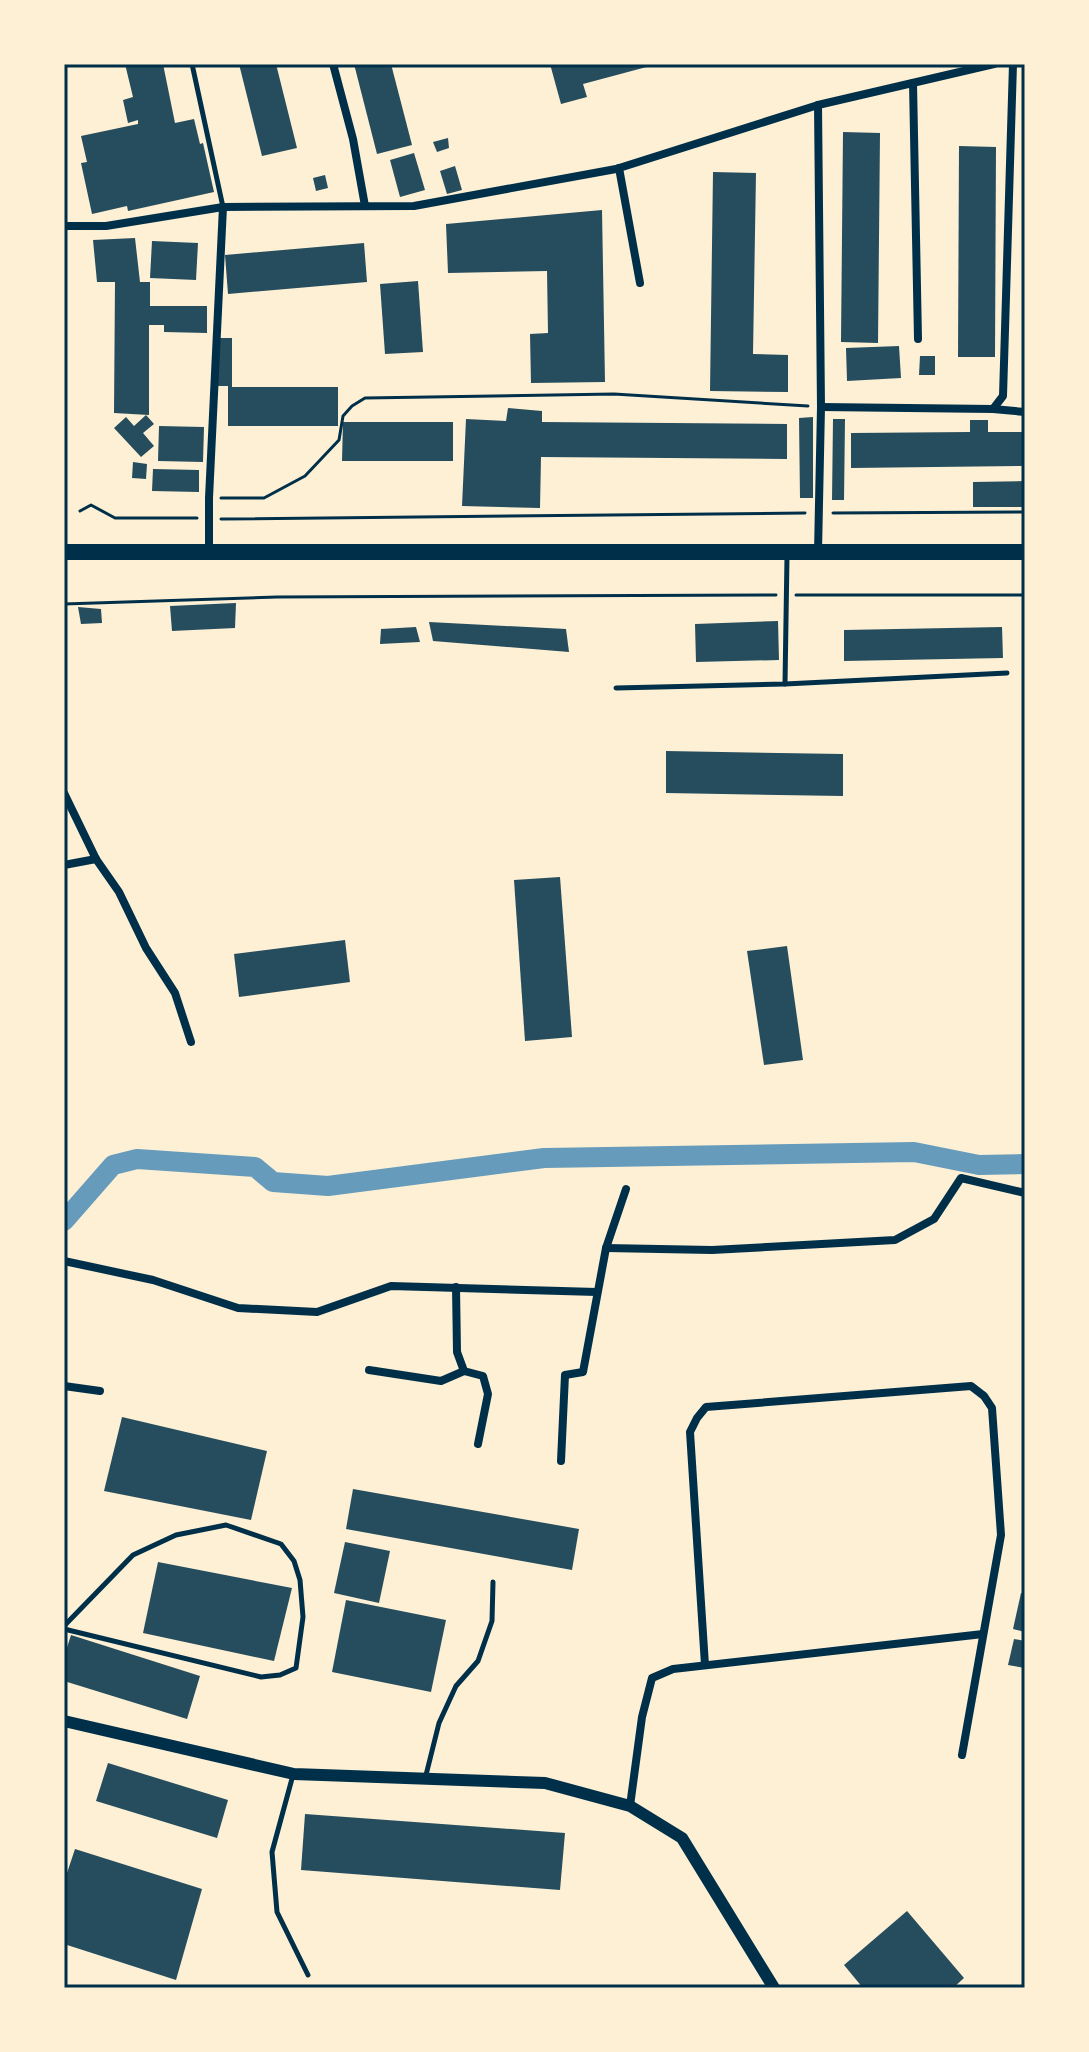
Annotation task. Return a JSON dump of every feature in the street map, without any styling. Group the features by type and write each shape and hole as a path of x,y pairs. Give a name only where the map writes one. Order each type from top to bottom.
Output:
{"main road":[{"path":"64,552 1025,552"}],"street":[{"path":"333,64 353,139 365,206"},
{"path":"64,226 106,226 223,207 414,206 619,168 818,105 994,64"},
{"path":"993,409 1003,396 1013,64"},
{"path":"913,83 918,339"},
{"path":"818,105 821,407 818,552"},
{"path":"619,168 640,283"},
{"path":"209,552 223,207"},
{"path":"821,407 1025,412"},
{"path":"64,793 96,859 119,892 146,948 175,993 191,1042"},
{"path":"64,865 96,859"},
{"path":"606,1248 712,1250 895,1240 934,1219 961,1178 1025,1193"},
{"path":"561,1461 565,1375 583,1372 606,1248 626,1189"},
{"path":"64,1261 153,1280 238,1308 317,1312 391,1286 597,1292"},
{"path":"456,1287 457,1352 464,1371"},
{"path":"369,1370 441,1381 464,1371 483,1376 488,1394 478,1444"},
{"path":"64,1386 100,1391"},
{"path":"705,1665 690,1432 706,1407 971,1386 984,1396 992,1408 1001,1535 962,1755"},
{"path":"630,1806 642,1717 652,1678 673,1669 983,1634"},
{"path":"64,1721 294,1774 545,1783 630,1806 682,1838 774,1988"}],"lane":[{"path":"192,64 223,207"},
{"path":"785,684 787,551"},
{"path":"616,688 785,684 1007,673"},
{"path":"226,1525 281,1544 294,1561 300,1580 303,1617 296,1668 280,1675 261,1677 64,1628 133,1555 176,1535 226,1525"},
{"path":"424,1780 439,1723 456,1686 478,1661 492,1621 493,1582"},
{"path":"294,1774 272,1852 277,1912 308,1975"}],"path":[{"path":"209,498 264,498 305,476 339,440 343,416 365,398 629,394 821,407"},
{"path":"80,511 91,505 115,518 209,519 1025,512"},
{"path":"64,604 277,597 1025,595"}],"building":[{"path":"125,64 163,64 175,123 194,119 214,192 128,211 127,206 92,214 81,163 87,162 81,136 138,124 138,120 128,123 123,100 133,97"},
{"path":"239,64 276,64 297,148 262,156"},
{"path":"354,64 391,64 412,145 377,154"},
{"path":"550,64 654,65 583,84 587,97 561,104"},
{"path":"843,132 880,133 878,343 841,342"},
{"path":"448,138 449,148 437,152 433,142"},
{"path":"959,146 996,147 995,357 958,357"},
{"path":"414,153 425,190 400,197 390,160"},
{"path":"455,166 462,190 447,194 440,171"},
{"path":"713,172 756,173 753,354 788,355 788,392 710,391"},
{"path":"325,175 328,188 316,191 313,178"},
{"path":"602,210 605,382 531,383 530,334 548,333 547,271 448,273 446,224"},
{"path":"135,238 140,282 150,282 150,306 207,306 207,333 164,332 164,325 149,325 149,415 114,413 115,282 97,282 93,240"},
{"path":"152,241 198,243 196,280 150,278"},
{"path":"364,243 367,282 228,294 225,255"},
{"path":"418,281 423,352 385,354 380,284"},
{"path":"218,338 232,338 232,387 338,387 338,426 228,426 228,386 218,386"},
{"path":"899,346 901,378 847,381 846,348"},
{"path":"920,356 935,356 935,375 919,375"},
{"path":"508,408 542,411 542,422 787,424 787,459 541,457 540,508 462,506 466,419 506,421"},
{"path":"146,415 154,424 143,433 154,446 141,457 114,428 126,417 134,426"},
{"path":"813,417 813,498 800,498 799,418"},
{"path":"833,419 845,419 844,500 832,500"},
{"path":"970,420 988,420 988,432 1025,432 1025,466 851,468 851,433 970,432"},
{"path":"343,422 453,422 453,461 342,461"},
{"path":"159,426 204,427 203,462 158,461"},
{"path":"133,462 147,464 146,479 132,478"},
{"path":"153,469 199,470 199,492 152,491"},
{"path":"1025,481 1025,507 973,507 973,482"},
{"path":"236,603 235,628 172,631 170,606"},
{"path":"78,607 101,609 102,623 81,624"},
{"path":"778,621 779,660 696,662 695,624"},
{"path":"429,622 566,629 569,652 433,641"},
{"path":"416,627 420,642 380,644 381,629"},
{"path":"1002,627 1003,658 844,661 844,630"},
{"path":"666,751 843,754 843,796 666,793"},
{"path":"560,877 572,1037 525,1041 514,880"},
{"path":"345,940 350,982 239,997 234,954"},
{"path":"787,946 803,1060 764,1065 747,951"},
{"path":"122,1417 267,1451 251,1520 104,1491"},
{"path":"353,1489 579,1529 572,1570 346,1529"},
{"path":"345,1542 390,1551 379,1603 334,1593"},
{"path":"158,1562 292,1588 274,1661 143,1633"},
{"path":"1021,1593 1025,1594 1025,1632 1013,1629"},
{"path":"346,1600 446,1620 431,1692 332,1672"},
{"path":"71,1635 200,1676 187,1719 64,1681 64,1657"},
{"path":"1014,1639 1025,1641 1025,1668 1008,1665"},
{"path":"108,1763 228,1800 217,1838 96,1801"},
{"path":"305,1814 565,1833 560,1890 301,1870"},
{"path":"75,1849 202,1889 176,1980 64,1944 64,1882"},
{"path":"907,1911 964,1978 953,1988 863,1988 844,1965"}],"waterway":[{"path":"64,1221 113,1165 137,1159 255,1167 273,1182 328,1186 544,1158 914,1152 979,1165 1025,1164"}]}
